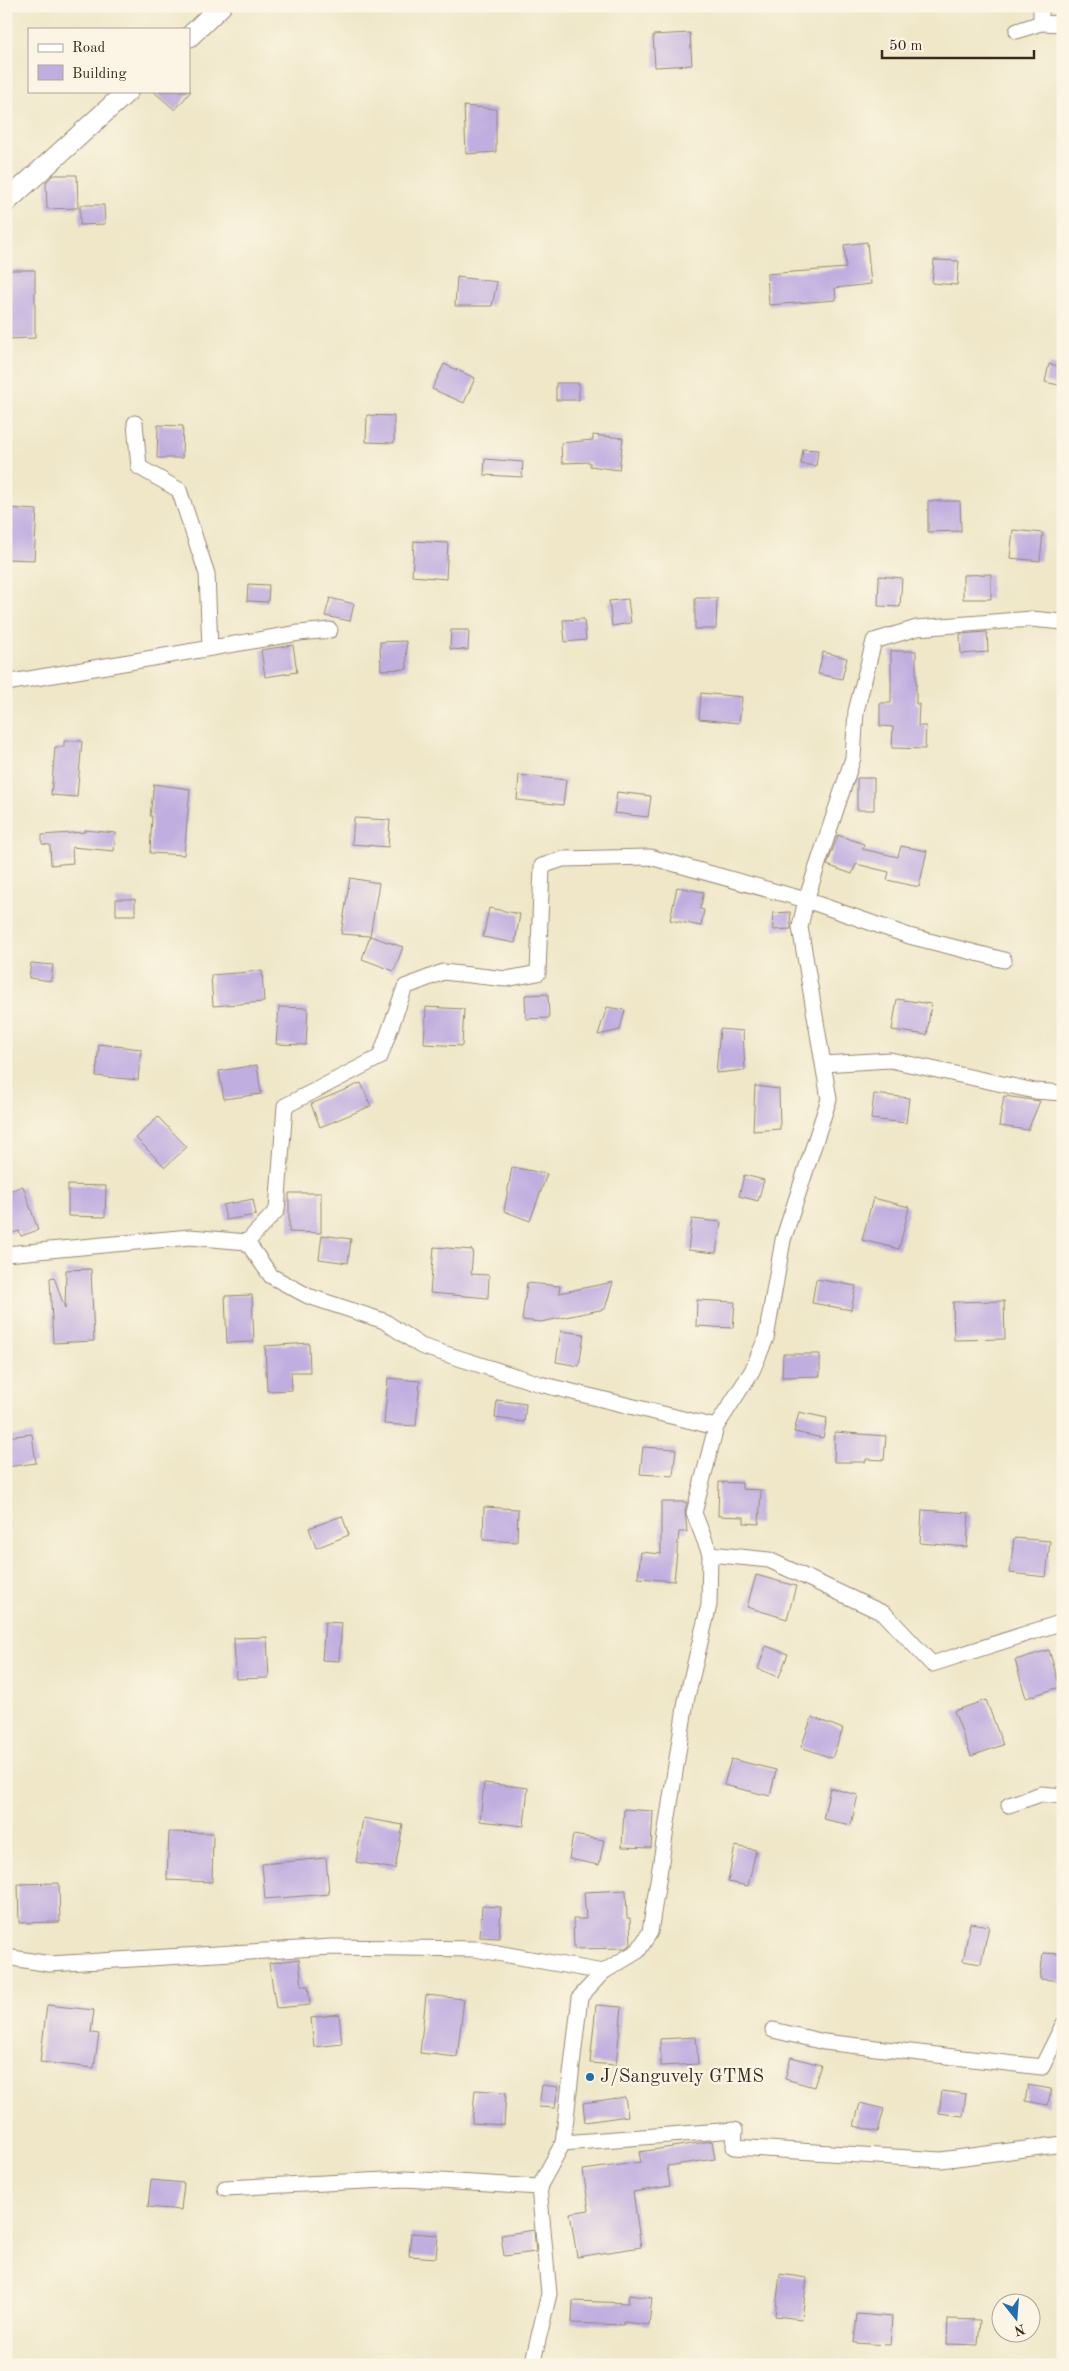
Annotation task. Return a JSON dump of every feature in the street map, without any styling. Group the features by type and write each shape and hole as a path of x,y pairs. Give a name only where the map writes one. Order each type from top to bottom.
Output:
{"street":[{"path":"190,36 221,6"},
{"path":"1041,6 1041,23"},
{"path":"1016,31 1041,23 1063,24"},
{"path":"6,202 127,92"},
{"path":"136,423 138,467 179,490 207,574 210,648"},
{"path":"532,2365 549,2294 539,2187 563,2142 580,1997 603,1972 638,1951 650,1932 686,1701 709,1605 710,1554 694,1513 716,1427 752,1371 766,1338 783,1240 829,1099 800,927 806,900 854,758 856,711 874,641 917,628 1030,619 1063,622"},
{"path":"6,683 299,633 330,630"},
{"path":"248,1242 277,1210 285,1106 380,1058 405,988 443,972 506,979 538,973 542,866 563,859 650,857 806,900 909,936 1004,960"},
{"path":"823,1064 890,1060 1035,1091 1063,1093"},
{"path":"6,1254 190,1237 248,1242"},
{"path":"248,1242 271,1276 308,1296 384,1321 421,1346 540,1384 716,1427"},
{"path":"710,1554 769,1560 885,1614 932,1664 1063,1622"},
{"path":"1009,1804 1041,1794 1063,1796"},
{"path":"6,1957 50,1964 332,1947 475,1949 603,1972"},
{"path":"773,2030 824,2042 1042,2067 1063,2025"},
{"path":"563,2142 735,2130 734,2147 941,2160 1063,2144"},
{"path":"225,2188 406,2179 539,2187"}],"building":[{"path":"690,33 692,65 655,67 653,35"},
{"path":"191,91 175,110 154,92"},
{"path":"464,106 496,109 496,152 466,154"},
{"path":"53,175 77,175 78,208 47,209 46,182"},
{"path":"80,205 104,205 105,224 80,225"},
{"path":"867,242 871,284 835,288 836,300 769,305 767,274 846,268 844,245"},
{"path":"934,260 959,261 957,285 932,283"},
{"path":"6,270 35,270 35,338 6,339"},
{"path":"457,277 497,282 492,306 455,306"},
{"path":"444,364 475,378 464,403 432,389"},
{"path":"1049,364 1063,367 1063,386 1045,382"},
{"path":"556,383 579,383 579,400 556,400"},
{"path":"367,415 394,416 394,443 366,442"},
{"path":"158,425 183,426 182,458 157,458"},
{"path":"593,435 623,438 619,470 590,466 590,462 562,463 561,443 593,440"},
{"path":"803,449 818,450 816,466 801,464"},
{"path":"485,459 523,462 522,477 484,475"},
{"path":"928,501 960,501 961,531 928,532"},
{"path":"6,508 37,510 34,560 6,559"},
{"path":"1013,530 1043,533 1040,561 1010,558"},
{"path":"414,541 448,543 446,579 412,576"},
{"path":"991,574 991,599 963,599 963,575"},
{"path":"879,576 902,578 900,607 878,606"},
{"path":"248,584 269,585 268,602 247,601"},
{"path":"330,598 354,604 350,621 325,616"},
{"path":"695,598 717,598 716,629 695,629"},
{"path":"628,599 631,623 612,626 609,601"},
{"path":"584,619 586,640 565,642 563,620"},
{"path":"451,630 469,630 468,650 450,649"},
{"path":"987,632 988,652 961,654 960,634"},
{"path":"406,641 407,669 381,670 380,642"},
{"path":"293,645 297,672 265,677 261,650"},
{"path":"891,651 916,651 916,704 919,704 918,726 926,726 925,749 892,748 893,727 880,726 880,703 891,703"},
{"path":"823,652 847,658 842,679 818,674"},
{"path":"701,693 742,697 739,723 699,719"},
{"path":"64,741 82,741 77,797 51,795 55,747 64,747"},
{"path":"519,775 566,780 563,805 517,800"},
{"path":"857,778 874,778 874,810 857,810"},
{"path":"154,784 190,789 184,855 150,853 152,816 150,816"},
{"path":"617,792 651,796 648,817 614,813"},
{"path":"354,818 390,820 388,847 352,844"},
{"path":"85,830 116,833 114,851 72,847 73,863 51,865 50,845 42,844 42,835 85,832"},
{"path":"838,835 864,844 862,849 898,857 901,846 927,851 919,887 887,880 889,872 856,864 852,874 827,865"},
{"path":"350,878 379,883 370,936 341,934"},
{"path":"677,887 704,892 700,909 704,910 701,926 670,920"},
{"path":"116,899 135,899 135,915 116,915"},
{"path":"489,908 520,914 515,943 483,937"},
{"path":"790,912 791,929 774,930 773,913"},
{"path":"370,936 403,947 394,971 362,959"},
{"path":"31,963 53,965 51,981 29,978"},
{"path":"262,971 264,1002 213,1006 211,975"},
{"path":"548,994 549,1018 526,1019 525,995"},
{"path":"897,999 931,1004 927,1035 892,1030"},
{"path":"279,1007 308,1008 306,1045 276,1044"},
{"path":"426,1007 464,1009 462,1046 424,1044"},
{"path":"607,1007 625,1010 620,1030 598,1035"},
{"path":"720,1029 743,1031 745,1070 716,1073"},
{"path":"99,1044 141,1049 138,1080 96,1076"},
{"path":"257,1065 261,1094 224,1099 219,1071"},
{"path":"361,1083 371,1106 320,1127 311,1104"},
{"path":"755,1086 779,1089 780,1129 753,1131"},
{"path":"874,1094 909,1098 906,1123 871,1119"},
{"path":"1004,1096 1040,1101 1028,1130 999,1126"},
{"path":"158,1117 187,1147 165,1167 136,1138"},
{"path":"512,1167 547,1174 530,1221 504,1211"},
{"path":"744,1175 764,1180 758,1201 739,1196"},
{"path":"68,1185 106,1186 105,1217 68,1216"},
{"path":"23,1186 38,1230 21,1236 19,1231 6,1235 6,1192"},
{"path":"289,1193 321,1193 321,1233 289,1232"},
{"path":"873,1198 909,1207 899,1249 862,1240"},
{"path":"253,1199 256,1215 226,1220 223,1205"},
{"path":"692,1219 721,1222 716,1253 688,1250"},
{"path":"322,1235 351,1239 348,1263 319,1259"},
{"path":"434,1247 473,1250 471,1274 489,1275 488,1298 430,1293"},
{"path":"91,1269 94,1341 53,1343 50,1278 54,1277 65,1309 66,1270"},
{"path":"816,1279 856,1286 851,1310 812,1303"},
{"path":"613,1282 605,1309 541,1322 522,1320 527,1283 560,1286 559,1293"},
{"path":"252,1295 254,1342 227,1343 225,1296"},
{"path":"697,1300 735,1302 733,1328 696,1326"},
{"path":"1004,1301 1005,1339 954,1340 953,1302"},
{"path":"561,1331 584,1334 579,1366 556,1362"},
{"path":"309,1343 310,1372 291,1372 292,1390 267,1391 265,1346"},
{"path":"783,1354 820,1354 820,1376 782,1377"},
{"path":"388,1378 420,1381 416,1426 384,1424"},
{"path":"497,1400 526,1404 524,1422 495,1418"},
{"path":"799,1412 827,1418 823,1438 794,1432"},
{"path":"835,1432 886,1436 884,1460 866,1459 866,1462 834,1462"},
{"path":"32,1434 36,1463 6,1467 6,1437"},
{"path":"643,1447 676,1449 673,1476 640,1474"},
{"path":"719,1482 742,1483 742,1489 761,1490 759,1524 744,1523 744,1517 718,1516"},
{"path":"661,1502 687,1502 685,1511 687,1532 679,1532 674,1581 638,1578 641,1552 661,1554"},
{"path":"484,1507 518,1509 517,1542 483,1540"},
{"path":"922,1510 969,1513 967,1547 920,1543"},
{"path":"342,1516 349,1535 316,1548 309,1528"},
{"path":"1014,1538 1050,1541 1046,1577 1010,1573"},
{"path":"756,1575 796,1586 787,1619 747,1607"},
{"path":"325,1622 342,1623 339,1661 322,1660"},
{"path":"267,1637 269,1678 236,1679 234,1638"},
{"path":"766,1646 788,1654 779,1677 758,1669"},
{"path":"1049,1650 1060,1687 1026,1698 1015,1660"},
{"path":"986,1700 1003,1745 971,1756 954,1711"},
{"path":"812,1717 843,1729 832,1758 801,1747"},
{"path":"731,1759 776,1770 770,1796 724,1785"},
{"path":"484,1783 528,1788 524,1826 480,1821"},
{"path":"830,1788 858,1795 851,1825 823,1819"},
{"path":"624,1809 653,1811 651,1848 622,1847"},
{"path":"363,1818 403,1825 395,1869 356,1862"},
{"path":"169,1832 213,1833 212,1882 167,1880"},
{"path":"573,1835 604,1840 599,1865 569,1859"},
{"path":"735,1846 756,1850 748,1886 728,1882"},
{"path":"326,1858 329,1894 265,1899 262,1864"},
{"path":"59,1883 60,1922 19,1923 18,1884"},
{"path":"626,1890 627,1918 630,1918 631,1945 625,1948 574,1949 573,1919 586,1919 584,1892"},
{"path":"482,1906 501,1907 499,1938 480,1937"},
{"path":"970,1923 989,1926 981,1964 963,1961"},
{"path":"1043,1953 1063,1954 1063,1981 1040,1979"},
{"path":"299,1959 302,1986 308,1986 310,2005 276,2008 269,1963"},
{"path":"426,1995 464,1999 457,2057 420,2053"},
{"path":"47,2005 94,2010 91,2033 99,2034 94,2068 40,2062"},
{"path":"596,2005 622,2007 616,2065 590,2063"},
{"path":"339,2014 342,2044 314,2047 311,2018"},
{"path":"696,2037 698,2064 661,2066 660,2039"},
{"path":"791,2057 821,2065 814,2087 785,2079"},
{"path":"542,2085 558,2087 555,2108 539,2107"},
{"path":"1028,2085 1051,2089 1048,2105 1025,2101"},
{"path":"475,2090 506,2092 504,2125 472,2123"},
{"path":"942,2091 966,2094 963,2116 939,2113"},
{"path":"625,2097 628,2116 585,2122 583,2103"},
{"path":"860,2103 884,2109 878,2132 854,2126"},
{"path":"712,2141 715,2159 667,2166 670,2186 633,2192 641,2247 577,2257 570,2213 589,2210 583,2170 641,2162 639,2152"},
{"path":"151,2180 184,2183 181,2210 148,2207"},
{"path":"534,2230 536,2252 504,2256 501,2235"},
{"path":"411,2233 438,2235 436,2258 409,2256"},
{"path":"780,2274 807,2278 802,2319 775,2316"},
{"path":"629,2295 652,2298 649,2325 624,2322 624,2325 572,2323 573,2301 628,2303"},
{"path":"857,2314 892,2317 890,2345 854,2343"},
{"path":"948,2319 980,2320 978,2345 947,2344"}],"place":[{"name":"J/Sanguvely GTMS","path":"590,2077"}]}
